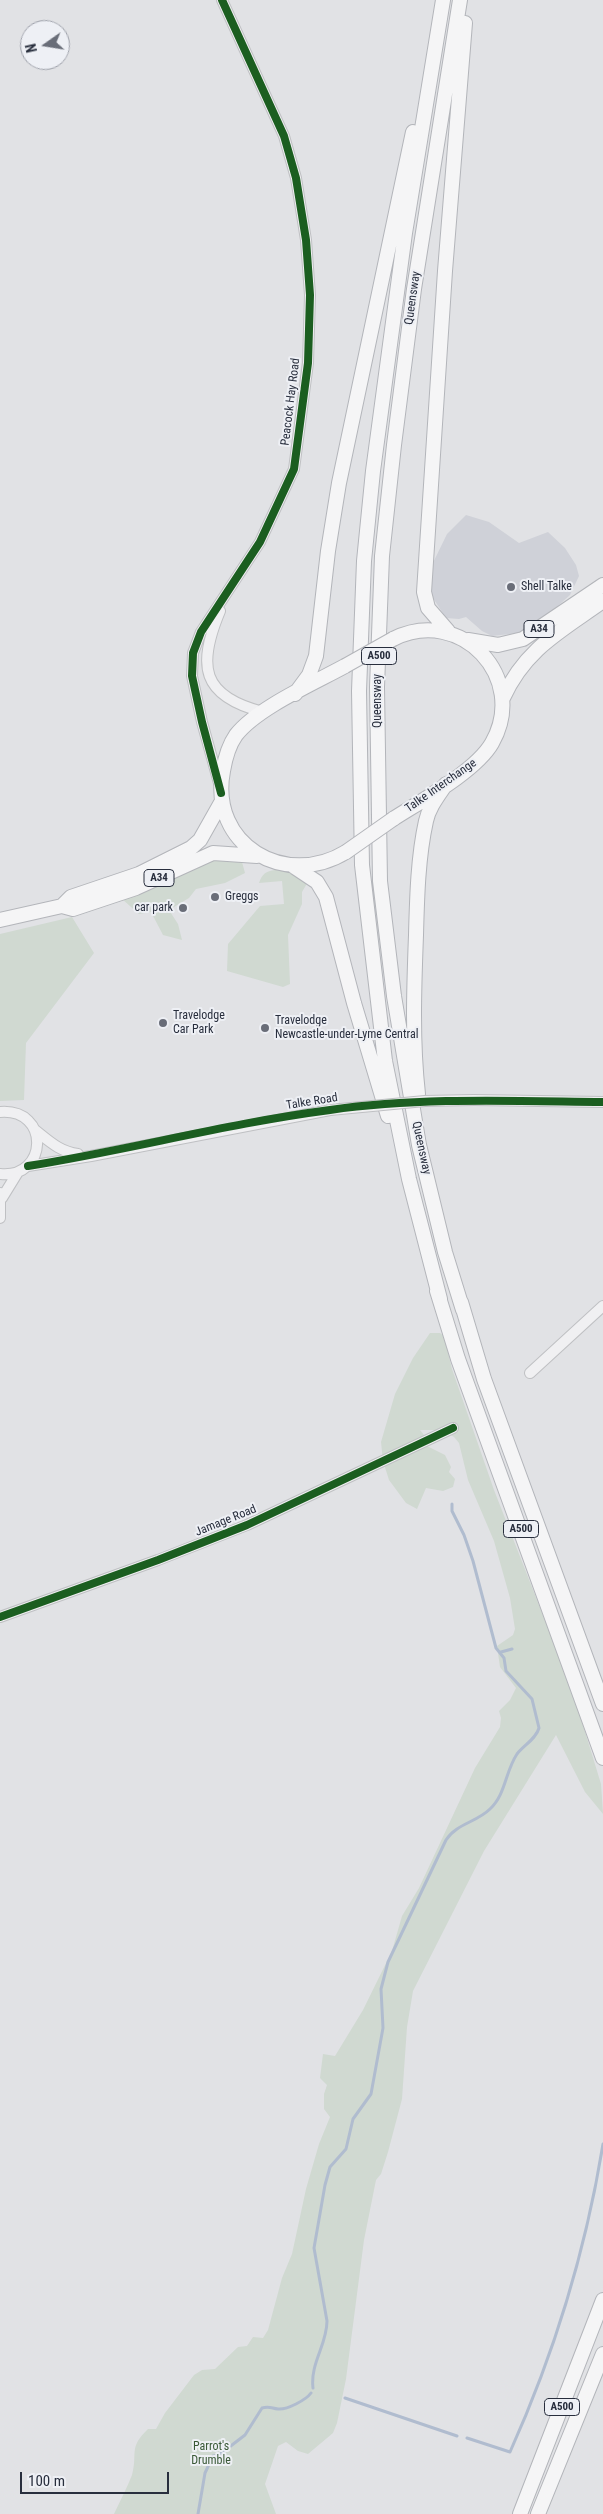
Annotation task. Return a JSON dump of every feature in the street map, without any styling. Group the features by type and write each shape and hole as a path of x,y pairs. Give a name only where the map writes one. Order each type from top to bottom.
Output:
{"highway":[{"name":"A500","path":"295,694 309,675 316,656 328,551 339,483 442,0"},
{"name":"Queensway","path":"440,1299 409,1179 385,1061 362,865 359,691 364,561 373,471 405,233 442,0"},
{"name":"Queensway","path":"460,0 416,279 394,445 382,556 378,687 380,881 394,996 419,1145 445,1252 463,1310"},
{"path":"448,632 432,614 426,601 425,547 458,93 467,0"},
{"name":"A34","path":"465,640 498,645 523,639 603,585"},
{"name":"A34","path":"503,698 517,670 536,648 603,601"},
{"name":"Talke Interchange","path":"425,630 448,632 465,640 486,658 496,675 503,698 498,730 491,744 478,760 346,852 320,864 293,866 257,856 230,827 222,797 222,772 230,747 242,729 263,712 393,639 407,633 425,630"},
{"path":"446,784 432,804 426,820 421,855 416,910 413,1034 421,1116 463,1310"},
{"name":"A34","path":"62,906 71,896 138,874 191,848 207,830 222,797"},
{"name":"A34","path":"0,920 62,906 73,909 114,896 213,854 257,856"},
{"path":"293,866 317,882 326,897 354,1003 394,1136 422,1252 440,1299"},
{"name":"A500","path":"440,1299 458,1359 603,1758"},
{"name":"A500","path":"463,1310 484,1379 603,1704"},
{"name":"A500","path":"520,2514 603,2300"},
{"name":"A500","path":"538,2514 603,2354"}],"street":[{"name":"Peacock Hay Road","path":"222,0 260,78 284,136 296,178 306,240 310,295 308,363 294,469 260,542 201,632 193,653 192,665 202,722 222,797"},
{"name":"Peacock Hay Road","path":"229,590 210,638 207,651 208,670 214,684 224,696 244,707 263,712"},
{"name":"Talke Road","path":"28,1166 91,1156 330,1110 425,1100 603,1102"},
{"name":"Talke Road","path":"0,1112 19,1114 28,1120 34,1129 53,1145 67,1153 91,1156"},
{"path":"0,1218 1,1195 18,1172 28,1166 35,1155 38,1146 34,1129"},
{"path":"0,1174 18,1172"},
{"path":"530,1373 603,1306"},
{"name":"Jamage Road","path":"0,1617 158,1560 247,1525 453,1428"}],"shaded area":[{"path":"466,515 489,522 519,543 548,532 565,548 576,565 579,576 570,595 550,613 519,633 492,636 482,631 466,617 459,619 446,618 431,595 429,571 447,534"}],"green space":[{"path":"221,859 242,862 245,873 225,883 196,889 189,898 169,910 178,924 182,940 163,935 151,912 139,914 122,899 197,865"},
{"path":"275,870 293,871 309,880 302,892 302,904 288,935 290,984 283,987 227,971 228,944 260,906 284,904 282,881 259,883 265,874"},
{"path":"72,917 94,953 26,1043 24,1100 0,1101 0,934"},
{"name":"Parrot's Drumble","path":"430,1333 440,1333 444,1336 452,1369 494,1490 564,1669 601,1784 603,1814 585,1792 556,1735 484,1851 413,1991 407,2027 402,2099 381,2174 376,2180 364,2240 346,2379 337,2423 333,2433 308,2454 298,2451 286,2442 278,2446 265,2484 276,2514 114,2514 132,2475 136,2446 142,2436 148,2429 156,2429 165,2413 194,2375 202,2370 215,2369 238,2347 247,2346 253,2337 263,2338 268,2330 282,2278 292,2254 306,2189 319,2144 330,2117 324,2109 324,2094 327,2085 320,2078 323,2054 335,2056 363,2010 392,1951 402,1916 419,1888 475,1768 500,1727 501,1718 499,1711 510,1700 516,1688 500,1667 497,1646 513,1635 515,1629 510,1598 494,1541 468,1480 459,1443 454,1437 442,1430 420,1430 424,1435 427,1446 445,1455 451,1467 449,1472 455,1479 453,1487 443,1491 426,1488 417,1509 406,1503 389,1480 383,1461 381,1442 395,1394 413,1358"}],"waterway":[{"path":"313,2388 314,2370 327,2321 314,2248 325,2185 330,2167 346,2149 353,2119 371,2094 383,2028 381,1989 388,1962 446,1840 455,1830 485,1813 495,1803 517,1754 533,1739 539,1728 532,1699 506,1671 504,1658 496,1648 473,1561 464,1535 452,1511 452,1504"},
{"path":"501,1652 512,1649"},
{"path":"467,2438 510,2452 541,2377 567,2301 587,2223 603,2144"},
{"path":"198,2514 205,2473 213,2456 219,2455 245,2435 262,2408 286,2408 301,2401 311,2393"},
{"path":"345,2398 457,2436"}],"cycle path":[{"path":"221,793 192,676 193,653 201,632 260,542 294,469 308,363 310,295 306,240 296,178 284,136 222,0"},
{"path":"28,1166 292,1115 364,1106 432,1101 603,1102"},
{"path":"0,1617 158,1560 247,1525 453,1428"}],"place":[{"name":"Shell Talke","path":"511,587"},
{"name":"Greggs","path":"215,897"},
{"name":"car park","path":"183,908"},
{"name":"Travelodge Car Park","path":"163,1023"},
{"name":"Travelodge Newcastle-under-Lyme Central","path":"265,1028"}]}
